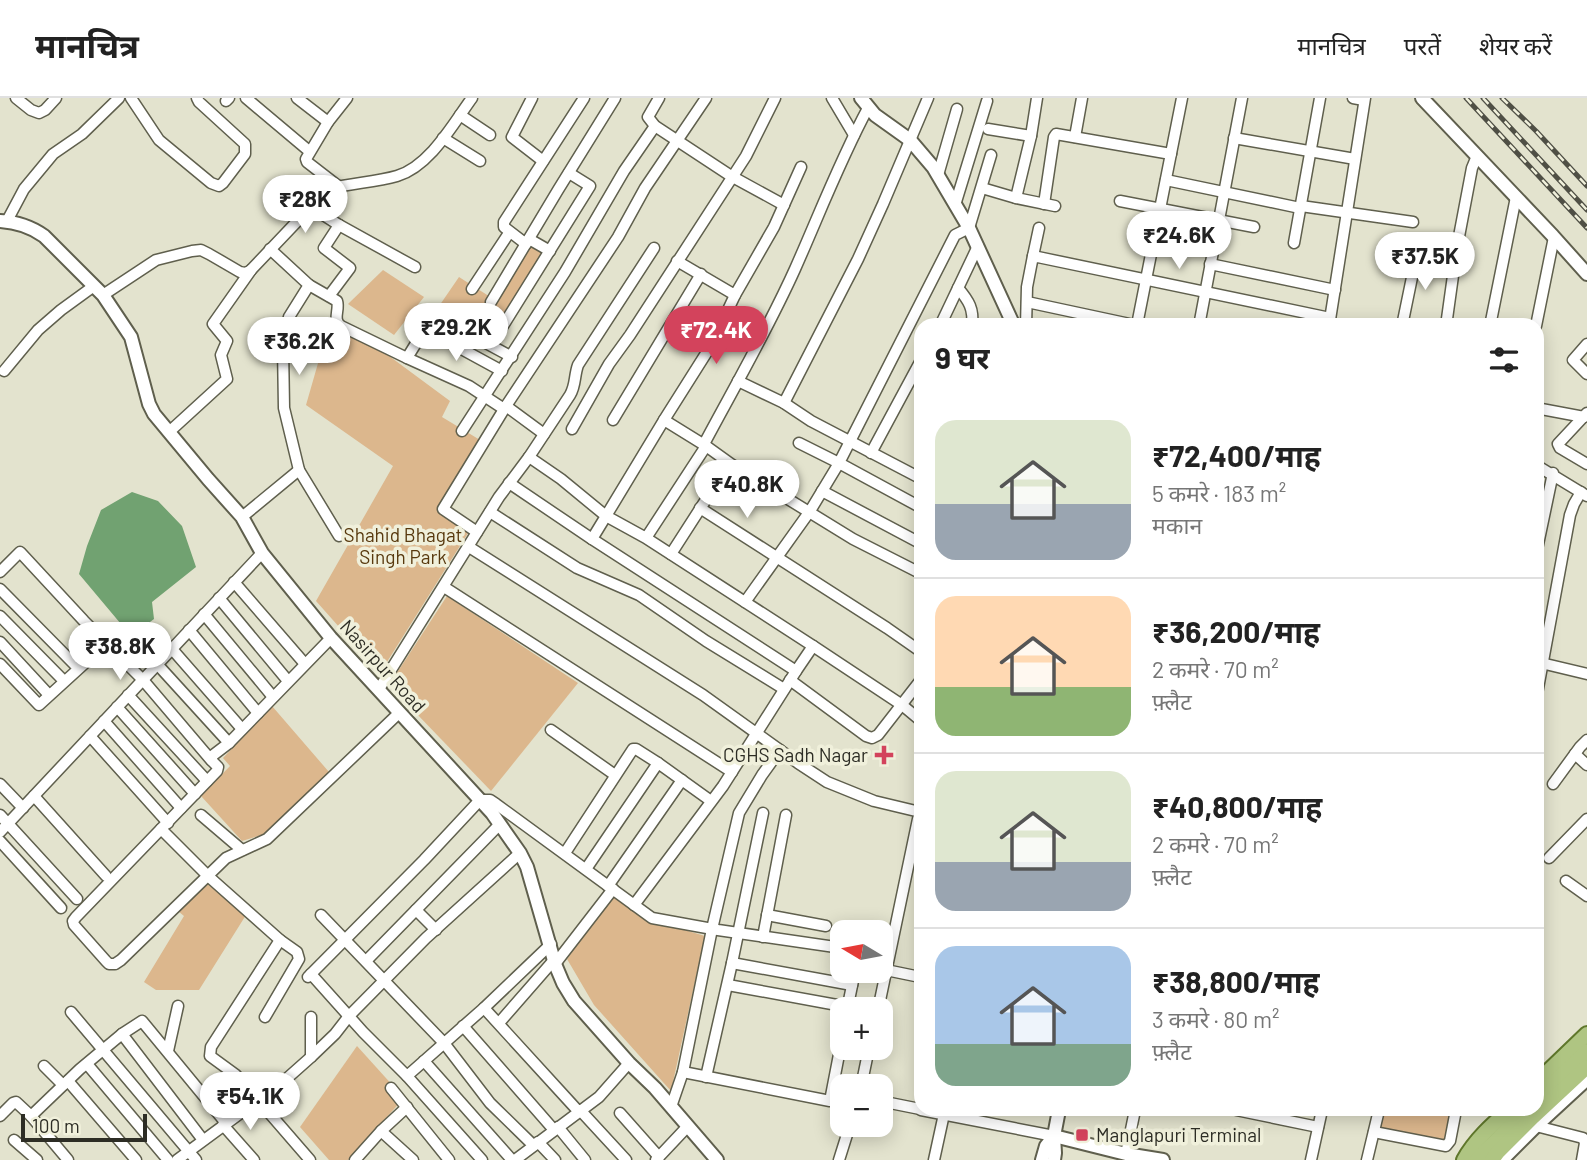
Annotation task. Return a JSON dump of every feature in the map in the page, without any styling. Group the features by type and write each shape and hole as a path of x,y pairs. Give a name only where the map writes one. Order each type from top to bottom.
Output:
{"main road":[{"path":"1544,1075 1587,1034"},
{"path":"1544,1091 1587,1051"},
{"path":"1544,1107 1587,1067"},
{"path":"1465,1160 1469,1150 1483,1133 1504,1116"},
{"path":"1477,1160 1520,1116"},
{"path":"1492,1160 1534,1116"}],"street":[{"path":"16,98 39,113 56,98"},
{"path":"4,221 24,189 54,154 82,134 119,98"},
{"path":"131,98 164,145 211,183 219,186 245,153 245,144 197,98"},
{"path":"246,98 309,151"},
{"path":"297,98 328,122"},
{"path":"338,186 306,159 328,122 347,98"},
{"path":"169,432 227,379 222,355 227,341 213,324 252,268 326,191 338,186 401,175 424,160 472,98"},
{"path":"531,98 512,137 543,161"},
{"path":"550,251 509,233 504,222 584,98"},
{"path":"491,302 615,98"},
{"path":"659,98 648,117 655,126 731,176 784,205"},
{"path":"477,532 443,509 505,407 618,237 645,188 706,98"},
{"path":"572,429 609,364 746,156 774,98"},
{"path":"832,98 854,135"},
{"path":"1016,198 1037,98"},
{"path":"1076,137 1082,98"},
{"path":"1139,318 1182,98"},
{"path":"1200,318 1242,98"},
{"path":"1294,243 1320,98"},
{"path":"1331,318 1365,99 1353,98"},
{"path":"1422,98 1587,274"},
{"path":"784,403 858,260 910,140 924,99"},
{"path":"955,205 987,101"},
{"path":"646,538 705,445 795,268 854,135 865,103 876,115 910,140 933,167 969,228 1010,318"},
{"path":"938,176 957,109"},
{"path":"460,115 490,135"},
{"path":"462,431 512,357 624,171 655,126"},
{"path":"988,129 1031,136"},
{"path":"982,188 1049,205 1055,135 1058,134 1171,155"},
{"path":"443,138 481,161"},
{"path":"1234,138 1354,159"},
{"path":"745,602 809,512 839,463 955,235 969,228 991,155"},
{"path":"1447,318 1472,168 1477,156"},
{"path":"592,539 712,344 735,295 774,227 802,167"},
{"path":"491,345 590,186 569,173"},
{"path":"1166,180 1301,207 1413,222"},
{"path":"1492,318 1516,197"},
{"path":"1120,201 1254,228"},
{"path":"311,207 415,267"},
{"name":"Nasirpur Road","path":"4,221 34,228 99,291 131,337 154,414 242,517 262,552 331,638 500,824 527,867 563,984 629,1063 655,1088 717,1160"},
{"path":"329,296 350,268 324,248 339,225"},
{"path":"1026,318 1028,278 1039,228"},
{"path":"472,289 509,233"},
{"path":"1538,318 1554,237"},
{"path":"944,318 978,246"},
{"path":"379,689 477,532 574,388 578,365 654,248"},
{"path":"270,249 309,285 335,299 338,303 336,319 341,326 469,386 544,434"},
{"path":"4,371 38,330 61,310 156,260 201,250 245,273 252,268"},
{"path":"1404,318 1417,253"},
{"path":"1033,256 1147,279 1313,318"},
{"path":"677,261 735,295"},
{"path":"1210,264 1335,290"},
{"path":"613,420 701,274"},
{"path":"309,285 289,317 283,347 284,408 299,470 339,536"},
{"path":"958,288 971,305 973,318"},
{"path":"1027,302 1104,318"},
{"path":"407,358 431,318 436,316 512,357"},
{"path":"425,329 502,371"},
{"path":"1587,344 1573,360 1587,374"},
{"path":"872,453 914,373"},
{"path":"738,381 784,403 811,421 914,475"},
{"path":"1544,409 1585,415"},
{"path":"1585,415 1558,446 1587,464"},
{"path":"664,420 853,539 914,570"},
{"path":"799,443 914,504"},
{"path":"528,457 561,479 606,516 671,554 914,715"},
{"path":"1544,469 1584,494 1573,504 1570,515 1544,642"},
{"path":"242,517 299,470"},
{"path":"1544,516 1553,474"},
{"path":"509,483 796,671"},
{"path":"671,554 716,484"},
{"path":"822,491 914,540"},
{"path":"700,508 914,647"},
{"path":"490,512 577,568 639,595 706,641 787,685 866,736 872,738 878,735 914,689"},
{"path":"469,547 703,695 827,782 874,801 914,811"},
{"path":"0,572 20,552 143,680 218,768 73,921 110,964 121,960 226,858 267,839 399,713"},
{"path":"0,832 262,552"},
{"path":"234,582 305,664"},
{"path":"444,587 732,772"},
{"path":"0,589 78,668"},
{"path":"219,598 288,681"},
{"path":"204,614 273,697"},
{"path":"1,617 64,681"},
{"path":"189,630 258,713"},
{"path":"211,760 331,638"},
{"path":"0,642 49,695"},
{"path":"0,664 38,705 107,643"},
{"path":"634,905 712,801 813,646"},
{"path":"172,649 242,729"},
{"path":"1544,663 1587,674"},
{"path":"157,664 229,743"},
{"path":"128,695 207,781"},
{"path":"117,707 195,794"},
{"path":"104,721 181,808"},
{"path":"551,730 615,775"},
{"path":"90,736 208,876 297,952 299,959 265,1017"},
{"path":"1553,784 1587,740"},
{"path":"565,853 634,748 712,801"},
{"path":"671,1107 683,1072 739,813 780,750"},
{"path":"1575,754 1587,765"},
{"path":"586,869 658,763"},
{"path":"499,1023 555,962 611,887 682,780"},
{"path":"0,784 23,808"},
{"path":"34,796 106,876"},
{"path":"481,1160 407,1076 309,976 480,800 490,800 496,804 652,918 830,946"},
{"path":"706,1077 763,813"},
{"path":"0,815 77,899"},
{"path":"201,815 242,850"},
{"path":"763,937 786,815"},
{"path":"1549,858 1587,819"},
{"path":"366,961 500,824"},
{"path":"893,921 914,835"},
{"path":"0,842 61,908"},
{"path":"177,1160 311,1058 426,938 520,853"},
{"path":"1566,881 1587,896"},
{"path":"416,910 436,930"},
{"path":"321,915 444,1043 490,1103 555,1160"},
{"path":"767,915 826,926"},
{"path":"236,1075 210,1056 211,1047 280,940"},
{"path":"407,1076 551,944"},
{"path":"732,962 852,985 850,997"},
{"path":"893,971 914,976"},
{"path":"728,985 830,1005"},
{"path":"168,1051 178,1006"},
{"path":"484,1008 626,1160"},
{"path":"71,1012 196,1160"},
{"path":"311,1017 311,1058"},
{"path":"32,1116 104,1049 142,1021 254,1160"},
{"path":"463,1026 585,1160"},
{"path":"122,1034 203,1140"},
{"path":"1544,1082 1587,1043"},
{"path":"683,1072 830,1101 838,1060"},
{"path":"424,1061 514,1160 599,1097 629,1063"},
{"path":"87,1064 168,1160"},
{"path":"44,1066 66,1083 136,1160"},
{"path":"1502,1160 1587,1079"},
{"path":"391,1088 449,1160"},
{"path":"258,1100 310,1160"},
{"path":"0,1116 16,1102 32,1116 68,1160"},
{"path":"893,1104 914,1108"},
{"path":"355,1160 407,1107"},
{"path":"620,1113 658,1159 688,1126"},
{"path":"934,1160 944,1116"},
{"path":"970,1116 1126,1154 1163,1160"},
{"path":"1054,1160 1058,1116"},
{"path":"1126,1154 1134,1116"},
{"path":"1280,1116 1318,1127"},
{"path":"1311,1160 1321,1116"},
{"path":"1367,1160 1378,1116"},
{"path":"1374,1132 1446,1146 1450,1141 1455,1116"},
{"path":"1536,1126 1584,1139 1582,1160"},
{"path":"381,1131 413,1160"},
{"path":"1042,1160 1046,1146 1054,1136"},
{"path":"839,1160 846,1137"},
{"path":"14,1140 37,1160"}],"green space":[{"path":"529,241 549,252 487,343 435,312 459,277 495,300"},
{"path":"383,270 424,297 394,335 348,304"},
{"name":"Shahid Bhagat Singh Park","path":"329,325 381,350 450,401 442,417 480,440 438,508 470,530 380,673 316,601 393,466 306,405"},
{"name":"Shahid Bhagat Singh Park","path":"447,596 578,683 491,791 389,685"},
{"path":"272,706 329,772 265,834 242,841 201,796 230,766 223,758"},
{"path":"206,883 246,915 199,990 156,990 144,982 184,916 178,911"},
{"path":"613,894 651,920 705,936 671,1091 594,1005 567,959"},
{"path":"357,1046 404,1098 348,1160 329,1160 300,1127"},
{"path":"1380,1116 1450,1116 1445,1144 1377,1130"}],"shaded area":[{"path":"132,492 158,501 182,526 196,567 152,602 154,619 131,636 79,574 101,510"}],"railway":[{"path":"1466,98 1587,228"},
{"path":"1483,98 1587,210"},
{"path":"1502,98 1587,186"}],"place":[{"name":"CGHS Sadh Nagar","path":"884,755"},
{"name":"Manglapuri Terminal","path":"1082,1135"}]}
